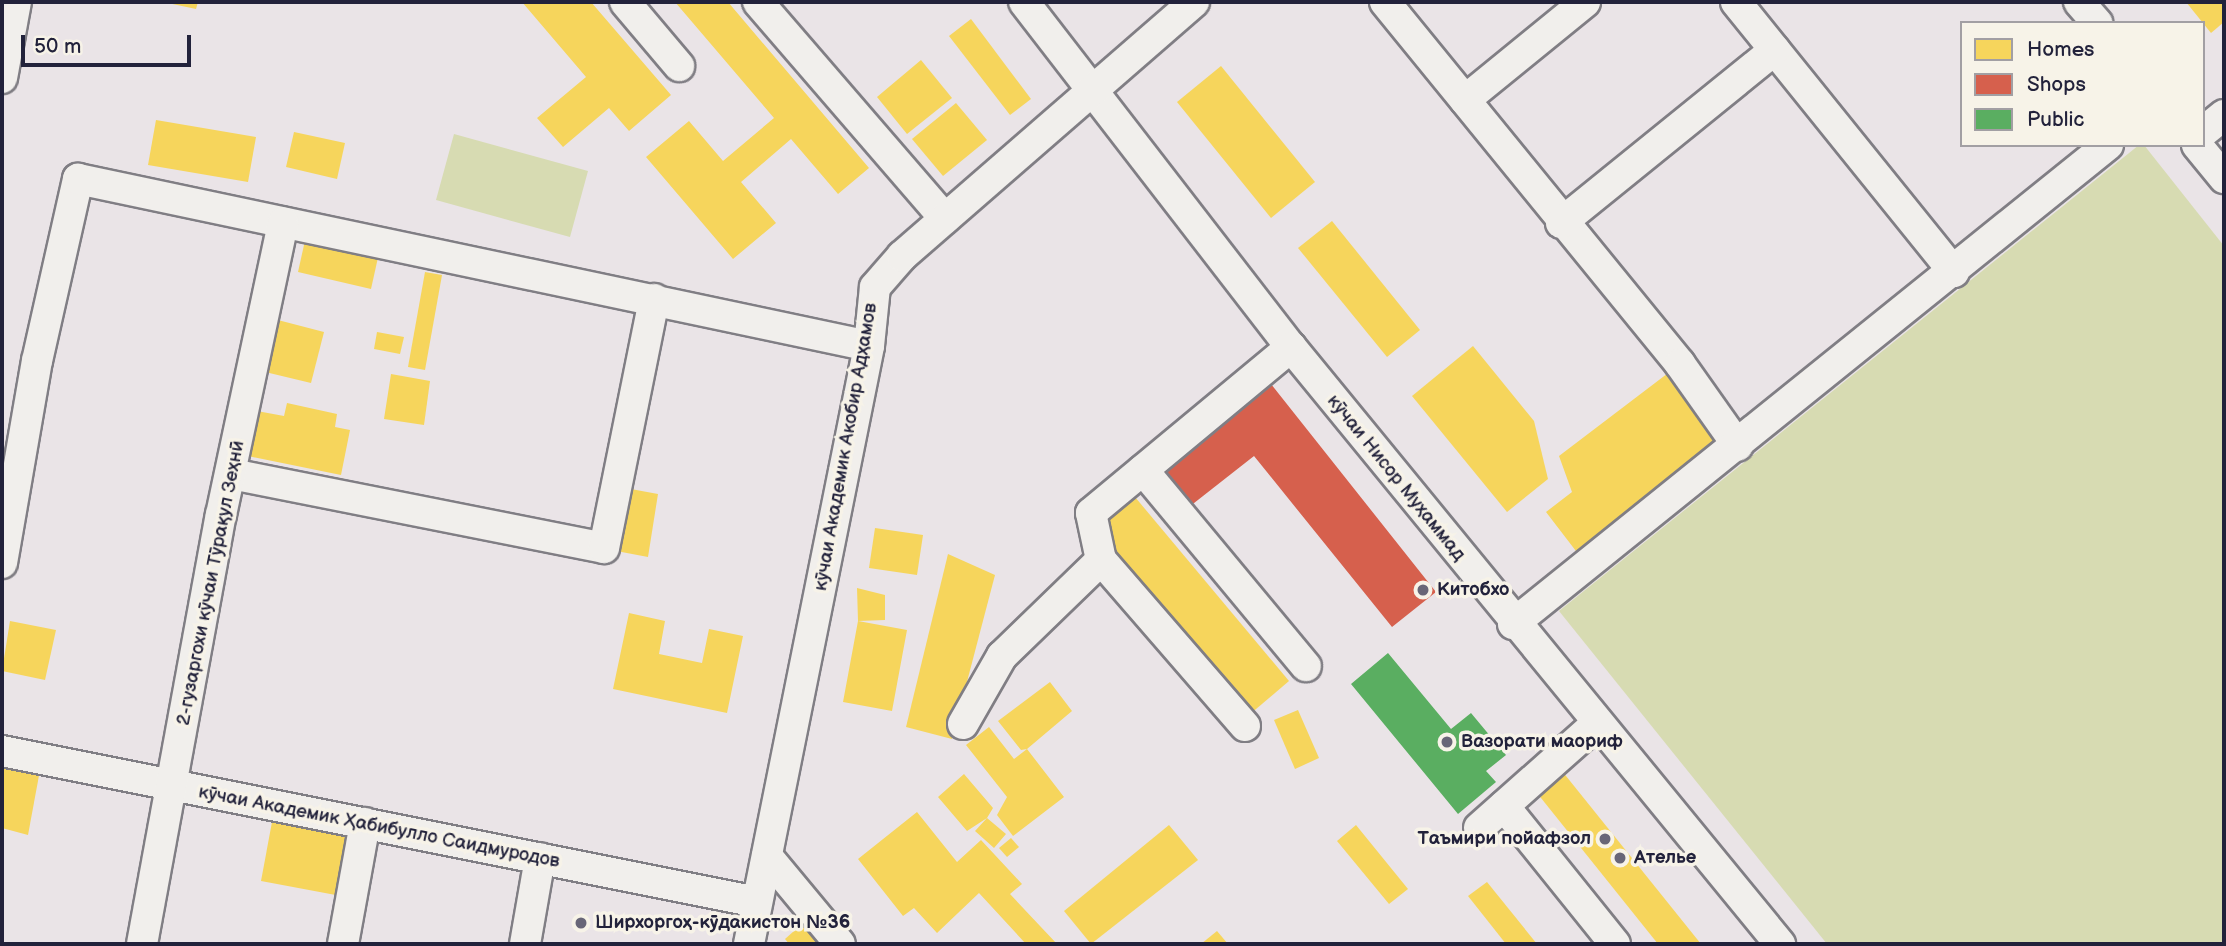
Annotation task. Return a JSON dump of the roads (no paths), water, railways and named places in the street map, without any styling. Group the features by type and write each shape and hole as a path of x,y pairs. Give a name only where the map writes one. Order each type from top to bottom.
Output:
{"street":[{"path":"2,78 16,2"},
{"path":"625,2 680,66"},
{"path":"758,2 945,219"},
{"name":"кӯчаи Нисор Муҳаммад","path":"1024,2 1095,89 1291,347 1513,624 1780,944"},
{"name":"кӯчаи Академик Акобир Адҳамов","path":"749,944 869,346 875,287 945,219 1194,2"},
{"path":"1385,2 1561,223 1680,364 1738,446"},
{"path":"1465,100 1585,2"},
{"path":"1736,2 1954,272"},
{"path":"2079,2 2094,21"},
{"path":"1561,223 1774,50"},
{"path":"2205,130 2224,115"},
{"path":"1513,624 1738,446 2106,147"},
{"path":"2199,147 2224,178"},
{"path":"4,545 37,361 78,179 869,346"},
{"name":"2-гузаргохи кӯчаи Тӯрақул Зеҳнӣ","path":"142,944 231,474 283,223"},
{"path":"231,474 604,548 654,299"},
{"path":"1245,726 1101,560 1091,513 1291,347"},
{"path":"1143,470 1306,667"},
{"path":"963,724 1002,656 1101,560"},
{"path":"1479,828 1596,724"},
{"name":"кӯчаи Академик Ҳабибулло Саидмуродов","path":"2,751 757,902"},
{"path":"1504,806 1615,944"},
{"path":"343,944 365,823"},
{"path":"767,856 840,944"},
{"path":"525,944 540,858"}],"place":[{"name":"Китобхо","path":"1423,590"},
{"name":"Вазорати маориф","path":"1447,742"},
{"name":"Таъмири пойафзол","path":"1605,839"},
{"name":"Ателье","path":"1620,858"},
{"name":"Ширхоргоҳ-кӯдакистон №36","path":"581,923"}]}
